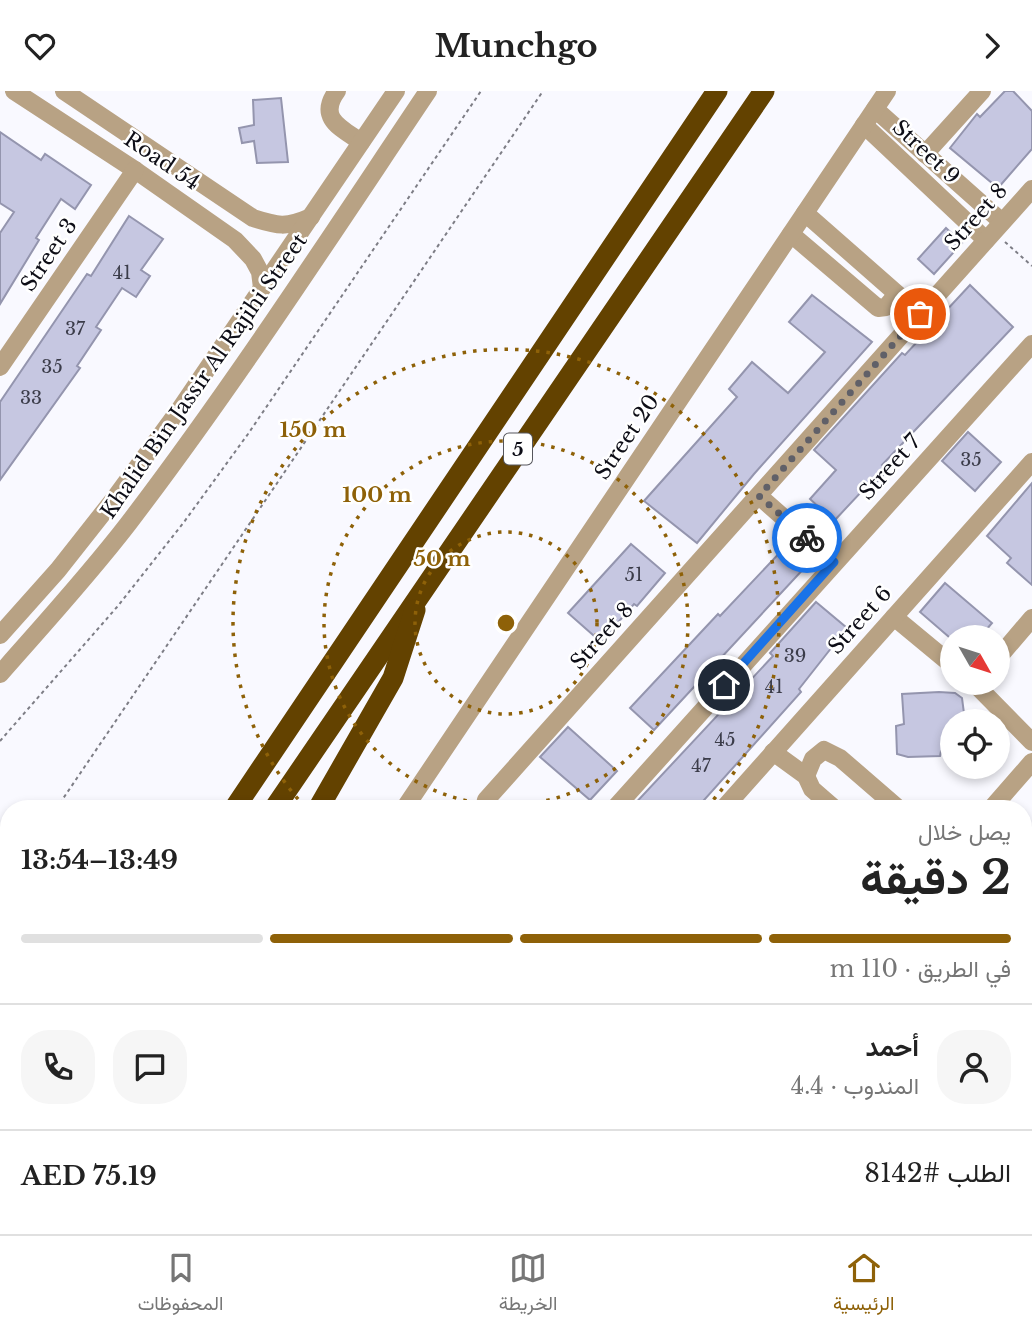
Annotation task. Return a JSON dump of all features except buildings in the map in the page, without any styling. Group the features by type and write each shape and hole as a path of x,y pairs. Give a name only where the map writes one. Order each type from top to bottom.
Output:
{"highway":[{"name":"5","path":"240,800 714,91"},
{"name":"5","path":"280,800 418,594 764,91"},
{"path":"323,800 393,678 418,594"},
{"path":"227,800 285,732"},
{"path":"288,800 312,751"}],"street":[{"name":"Road 54","path":"14,91 135,170 235,240 253,259 260,272 262,288"},
{"name":"Road 54","path":"64,91 253,218 278,226 292,225 311,217"},
{"path":"337,91 329,104 330,116 337,125 361,142"},
{"name":"Khalid Bin Jassir Al Rajihi Street","path":"0,635 114,499 180,409 396,91"},
{"name":"Khalid Bin Jassir Al Rajihi Street","path":"0,674 127,526 202,424 428,91"},
{"name":"Street 20","path":"410,800 887,91"},
{"name":"Street 9","path":"925,154 982,91"},
{"name":"Street 9","path":"875,109 925,154 994,232"},
{"name":"Street 9","path":"864,125 994,232"},
{"name":"Street 3","path":"0,367 135,170"},
{"name":"Street 8","path":"486,800 1032,188"},
{"path":"220,229 227,229 237,221 237,208"},
{"path":"805,213 920,314"},
{"path":"791,234 878,308 886,307 897,294"},
{"name":"Street 7","path":"622,800 1032,344"},
{"name":"Street 6","path":"731,800 1032,463"},
{"path":"759,496 834,562"},
{"path":"114,499 109,520 119,528 127,526"},
{"path":"58,569 71,571 78,586"},
{"path":"894,617 940,655"},
{"path":"1010,644 1032,618"},
{"path":"987,695 1032,742"},
{"path":"806,776 813,759 824,750 840,758 889,800"},
{"path":"773,752 806,776 812,789 825,800"},
{"path":"999,800 1032,762"}],"path":[{"path":"0,741 117,607 184,522 248,434 481,91"},
{"path":"62,800 543,91"},
{"path":"994,232 1032,266"}],"way so far":[{"path":"807,538 759,496 920,314"}],"route":[{"path":"724,685 834,562 807,538"}]}
